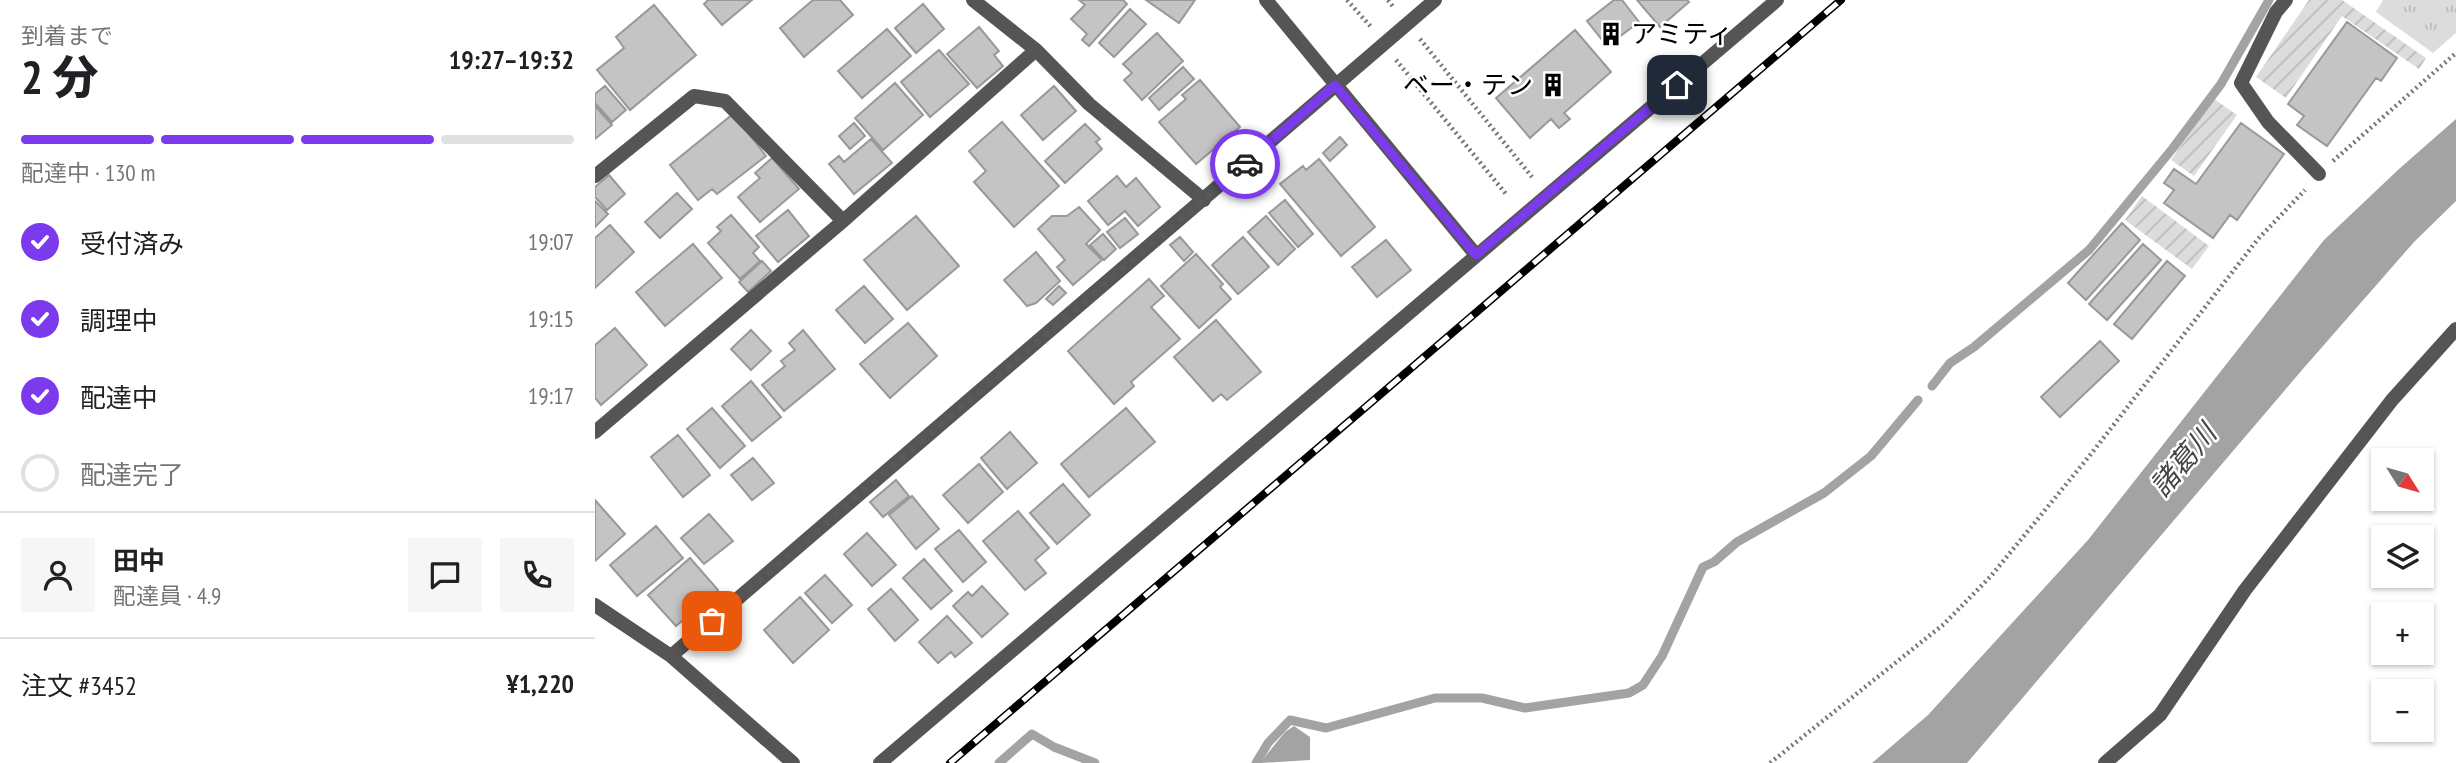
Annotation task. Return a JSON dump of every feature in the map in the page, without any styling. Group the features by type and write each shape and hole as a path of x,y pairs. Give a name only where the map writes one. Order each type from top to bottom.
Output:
{"street":[{"path":"973,0 1036,50 1089,104 1204,200"},
{"path":"1266,0 1476,255"},
{"path":"671,656 1435,0"},
{"path":"880,763 1777,0"},
{"path":"2287,0 2276,12 2241,83 2268,122 2319,174"},
{"path":"595,432 843,220 1036,50"},
{"path":"595,176 694,96 725,102 843,220"},
{"path":"2105,763 2160,715 2245,590 2392,400 2456,329"},
{"path":"595,605 671,656 793,763"}],"path":[{"path":"1347,0 1379,35 1506,194"},
{"path":"1388,0 1532,177"},
{"path":"1770,763 1944,624 1991,576 2091,454 2258,239 2319,174 2456,53"}],"green space":[{"path":"2309,0 2342,0 2426,58 2419,69 2342,16 2286,98 2256,77"},
{"path":"2383,0 2456,0 2456,33 2433,53 2376,12"},
{"path":"2214,99 2237,115 2194,176 2171,160"},
{"path":"2142,196 2209,246 2192,269 2125,220"}],"water":[{"name":"諸葛川","path":"2456,119 2456,201 2414,242 2302,370 1967,763 1872,763 1928,715 2088,540 2324,240"},
{"path":"1294,726 1310,737 1310,760 1260,763 1285,732"}],"building":[{"path":"708,0 752,0 722,25 704,4"},
{"path":"813,0 840,0 853,15 804,57 780,28"},
{"path":"1079,0 1123,0 1127,4 1089,46 1082,40 1087,34 1071,19 1085,5"},
{"path":"1146,0 1195,0 1179,23"},
{"name":"アミティ","path":"1614,0 1622,0 1639,22 1607,46 1587,21"},
{"path":"1637,0 1687,0 1689,2 1660,27"},
{"path":"923,4 944,29 916,53 895,28"},
{"path":"654,5 696,55 630,110 597,70 624,48 616,37"},
{"path":"1130,9 1146,24 1114,57 1099,43"},
{"path":"2347,22 2397,58 2381,81 2376,78 2327,146 2297,125 2304,116 2288,104"},
{"path":"979,27 999,51 994,55 1003,66 977,88 947,54"},
{"path":"887,29 911,56 862,98 838,71"},
{"name":"ベー・テン","path":"1575,30 1611,72 1564,113 1570,119 1559,128 1551,119 1530,138 1496,98"},
{"path":"1157,33 1183,61 1142,100 1124,80 1132,73 1123,64"},
{"path":"939,50 969,84 930,117 901,82"},
{"path":"1183,67 1194,79 1159,110 1149,98"},
{"path":"1200,80 1240,127 1196,164 1159,122 1186,99 1182,95"},
{"path":"895,83 923,115 883,150 855,118"},
{"path":"605,86 626,110 612,122 595,103 595,94"},
{"path":"1054,86 1076,111 1043,140 1021,115"},
{"path":"595,106 612,125 595,139"},
{"path":"733,114 766,156 717,194 712,189 698,200 670,165"},
{"path":"1002,122 1059,186 1014,227 974,182 986,171 969,151"},
{"path":"854,123 865,136 850,149 839,136"},
{"path":"2241,123 2284,154 2237,220 2230,215 2213,238 2164,203 2174,190 2164,183 2174,169 2196,184"},
{"path":"1085,124 1100,139 1096,142 1102,149 1065,183 1045,161"},
{"path":"1340,137 1347,145 1330,161 1323,153"},
{"path":"871,139 892,163 854,194 829,164 839,156 844,162"},
{"path":"772,158 799,189 760,222 738,197 760,178 755,173"},
{"path":"1319,159 1375,227 1341,256 1280,184 1303,166 1306,170"},
{"path":"609,175 625,194 607,210 595,197 595,187"},
{"path":"1117,176 1126,187 1136,178 1160,207 1138,226 1125,211 1108,225 1088,201"},
{"path":"677,193 692,209 660,238 645,222"},
{"path":"1285,200 1313,234 1298,247 1269,213"},
{"path":"595,201 608,214 595,227"},
{"path":"1079,207 1100,230 1086,244 1102,260 1073,285 1057,267 1065,260 1038,229 1052,216 1067,216"},
{"path":"788,210 809,236 778,262 756,236"},
{"path":"731,215 759,247 753,253 760,261 740,279 708,243 721,231 717,227"},
{"path":"916,216 959,266 907,310 864,260"},
{"path":"1266,216 1295,249 1278,265 1248,232"},
{"path":"1125,218 1138,234 1120,248 1107,232"},
{"path":"2122,223 2140,240 2086,300 2068,283"},
{"path":"610,225 634,252 595,288 595,238"},
{"path":"1103,234 1116,249 1104,260 1090,245"},
{"path":"1180,237 1193,252 1184,261 1170,245"},
{"path":"1243,237 1269,267 1238,294 1212,265"},
{"path":"1386,240 1411,270 1377,297 1352,267"},
{"path":"693,244 722,278 665,326 636,292"},
{"path":"2143,244 2161,260 2107,320 2089,304"},
{"path":"1036,252 1060,281 1036,303 1027,306 1004,280"},
{"path":"1196,254 1223,284 1220,287 1231,299 1199,328 1161,286"},
{"path":"762,261 771,271 748,292 739,282"},
{"path":"2167,261 2185,276 2132,339 2114,324"},
{"path":"1149,279 1164,296 1151,307 1180,339 1131,382 1134,386 1114,404 1068,351"},
{"path":"864,286 893,319 865,343 836,310"},
{"path":"1059,286 1066,293 1053,305 1046,299"},
{"path":"1216,320 1261,372 1227,400 1221,394 1213,401 1174,357"},
{"path":"908,323 937,356 890,398 860,364"},
{"path":"615,328 647,365 601,405 595,398 595,345"},
{"path":"751,330 771,351 751,370 731,349"},
{"path":"803,330 835,369 784,411 762,385 785,366 781,361 795,350 789,343"},
{"path":"2100,341 2119,361 2060,417 2041,397"},
{"path":"751,381 781,417 752,441 722,406"},
{"path":"712,408 745,446 720,468 687,429"},
{"path":"1126,408 1155,442 1089,497 1061,464"},
{"path":"1010,432 1037,463 1007,489 981,458"},
{"path":"678,435 710,475 683,497 651,457"},
{"path":"753,458 774,483 752,500 731,475"},
{"path":"979,464 1003,492 968,523 943,495"},
{"path":"896,480 909,496 883,517 870,502"},
{"path":"1063,484 1090,515 1057,544 1030,513"},
{"path":"912,496 939,529 916,549 889,515"},
{"path":"595,500 625,534 595,561"},
{"path":"1018,511 1049,548 1035,560 1046,573 1025,590 983,541"},
{"path":"709,514 733,541 704,564 681,538"},
{"path":"656,526 683,558 637,596 610,565"},
{"path":"959,530 986,562 963,582 935,549"},
{"path":"867,533 896,565 872,586 844,554"},
{"path":"690,558 718,590 676,626 648,595"},
{"path":"924,559 952,591 931,609 903,578"},
{"path":"825,575 852,605 832,623 805,593"},
{"path":"982,586 1008,614 982,637 953,606 968,592 972,596"},
{"path":"891,589 918,620 895,641 868,609"},
{"path":"800,597 829,630 793,663 764,630"},
{"path":"947,616 972,643 955,657 951,652 938,663 919,642"}],"waterway":[{"path":"1932,386 1950,363 1974,347 2089,250 2173,148 2221,84 2269,0"},
{"path":"1256,763 1268,743 1290,720 1326,728 1435,698 1482,698 1525,708 1629,693 1643,685 1662,656 1703,567 1714,562 1737,542 1824,493 1871,456 1918,400"},
{"path":"999,763 1032,734 1054,747 1095,763"}],"railway":[{"path":"950,763 1841,0"}],"way so far":[{"path":"712,621 1245,164"}],"place":[{"name":"アミティ","path":"1611,34"},
{"name":"ベー・テン","path":"1553,85"}],"route":[{"path":"1245,164 1335,85 1476,255 1677,85"}]}
